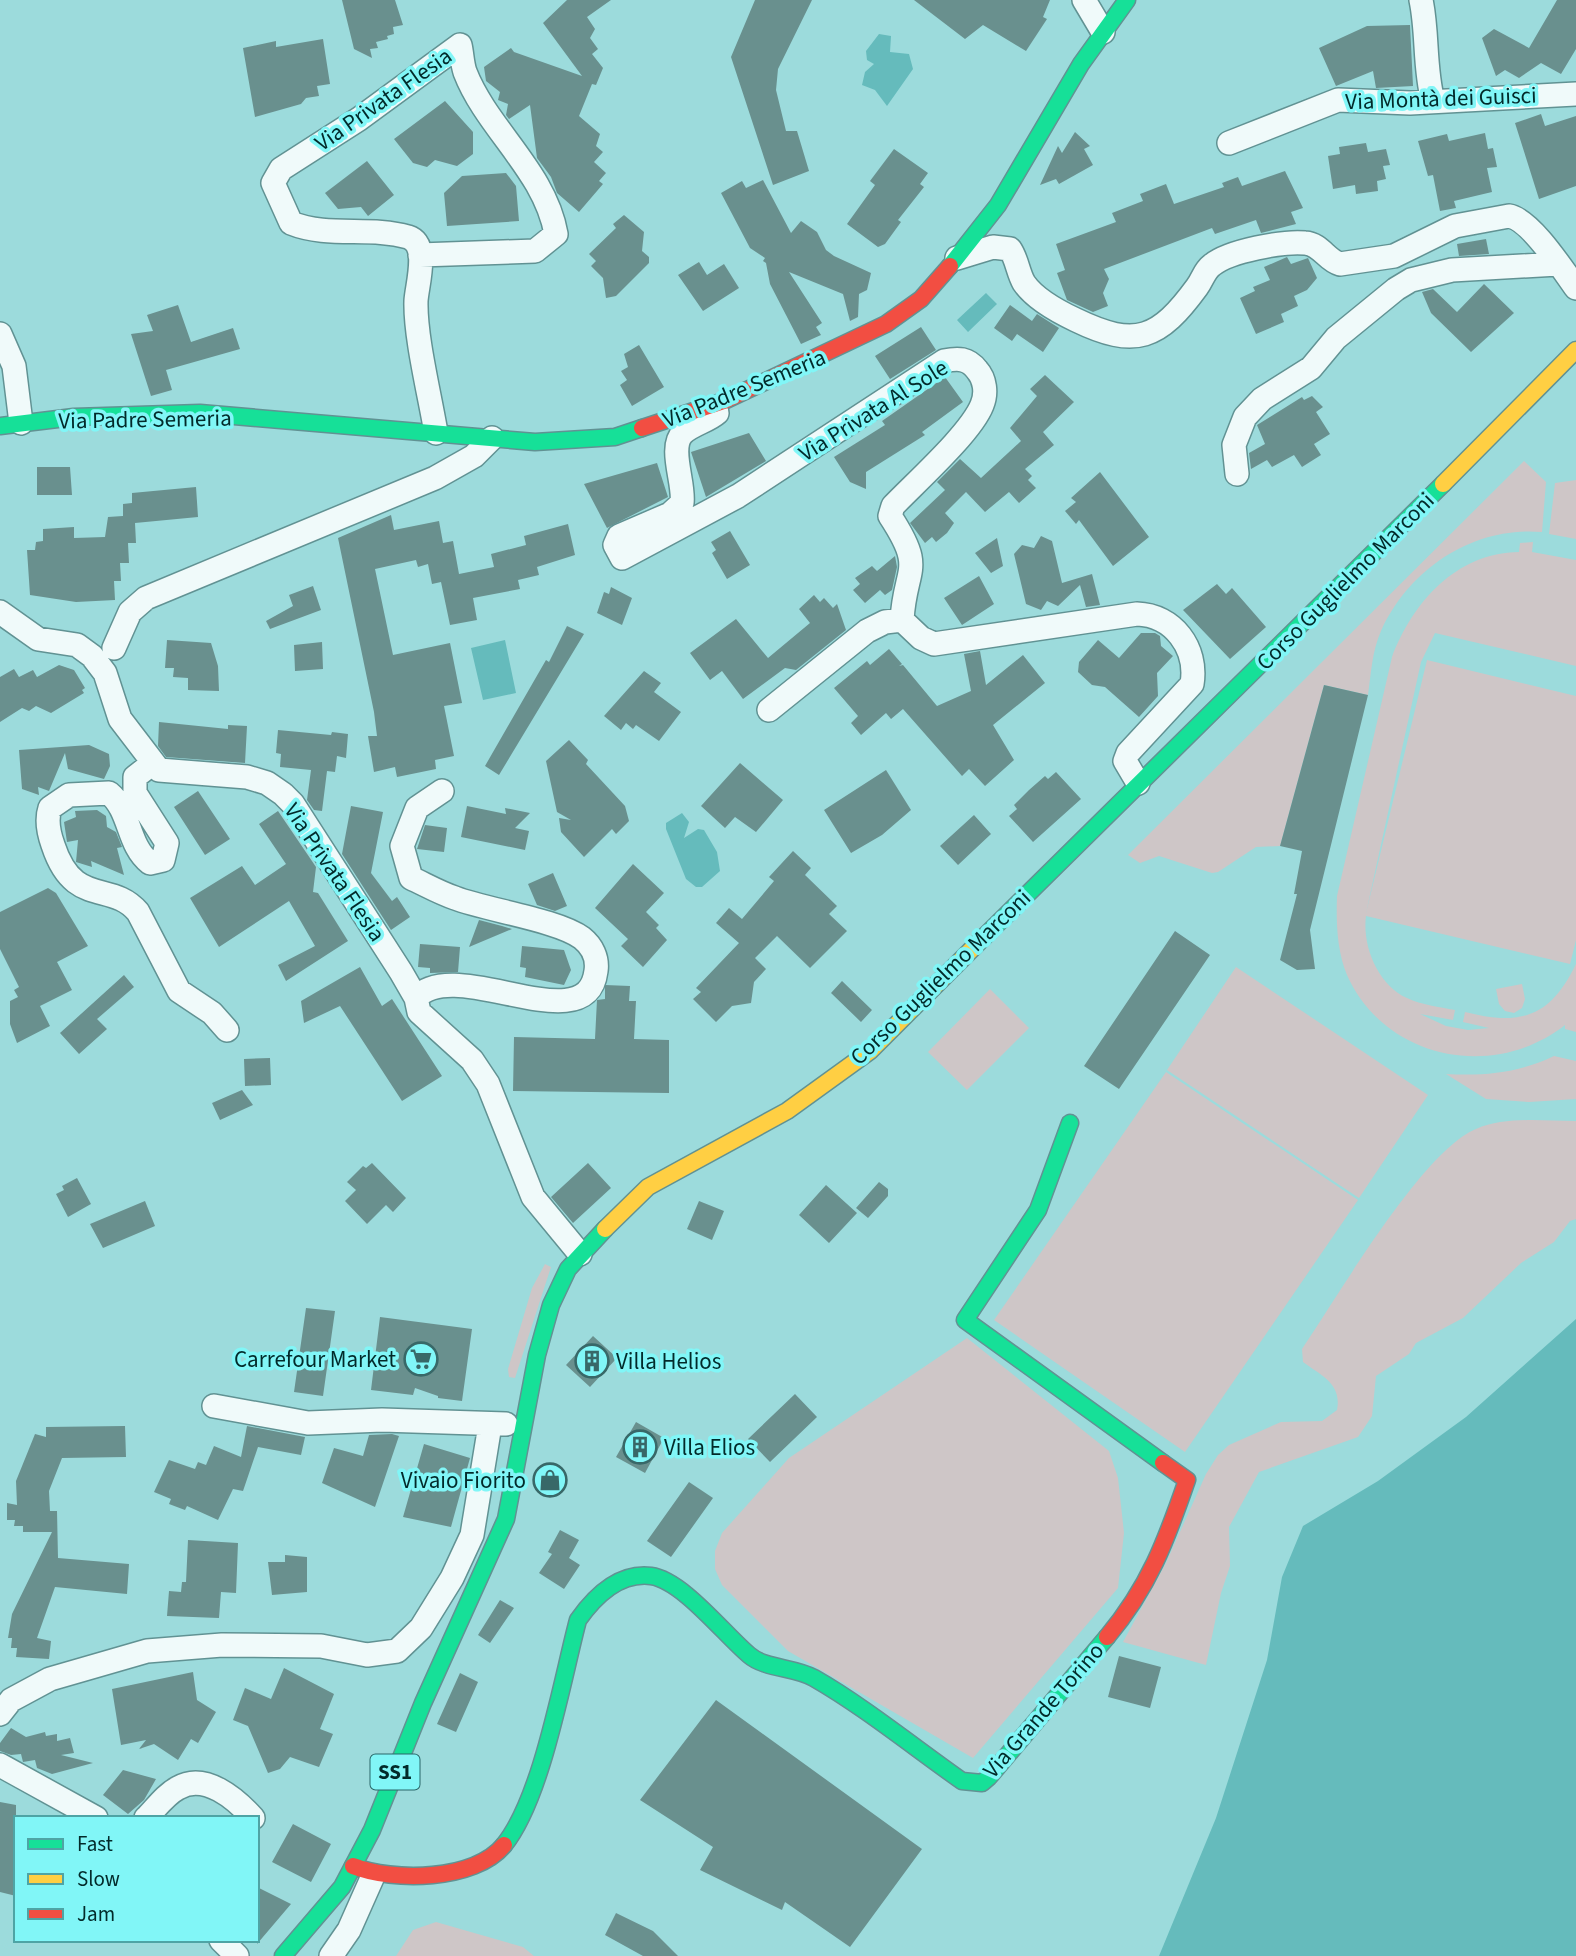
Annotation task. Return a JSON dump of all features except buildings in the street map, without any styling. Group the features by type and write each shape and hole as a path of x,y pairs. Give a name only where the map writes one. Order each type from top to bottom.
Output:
{"main road":[{"name":"Via Padre Semeria","path":"11,425 74,417 200,413 535,442 615,437 724,401 886,324 921,299 998,205 1081,64 1127,0"},
{"name":"Corso Guglielmo Marconi","path":"283,1956 342,1886 363,1871 372,1830 423,1703 484,1573 506,1519 523,1423 551,1305 569,1269 580,1254 648,1187 787,1111 870,1051 1138,783 1328,600 1576,350"},
{"name":"Via Grande Torino","path":"363,1871 471,1869 497,1854 512,1832 542,1758 578,1620 591,1602 616,1582 633,1576 652,1576 670,1583 752,1658 812,1677 962,1781 982,1783 989,1777 1127,1613 1163,1551 1187,1480 965,1320 1038,1210 1070,1123"}],"street":[{"path":"1084,0 1103,32"},
{"path":"1421,0 1427,40 1427,81 1433,101"},
{"name":"Via Privata Flesia","path":"460,45 465,71 534,181 553,218 556,234 535,251 421,255 417,243 409,238 371,232 306,229 291,223 273,183 281,169 359,119 460,45"},
{"name":"Via Montà dei Guisci","path":"1229,143 1338,100 1433,101 1576,94"},
{"path":"957,258 993,247 1010,249 1023,282 1031,291 1063,314 1101,332 1131,337 1150,334 1166,322 1199,285 1205,272 1219,260 1255,249 1306,243 1322,250 1332,262 1340,264 1394,256 1455,226 1509,216 1517,217 1576,288"},
{"path":"421,255 416,304 436,433"},
{"path":"1237,474 1234,445 1245,417 1262,399 1311,368 1336,338 1396,289 1411,280 1440,272 1558,264"},
{"name":"Via Padre Semeria","path":"0,334 14,366 11,425"},
{"name":"Via Privata Al Sole","path":"724,401 716,415 682,433 676,447 684,490 682,503 670,514 619,536 615,545 622,558 738,496 944,361 957,358 969,361 984,383 982,407 968,426 893,506 890,516 912,557 913,570 903,604 902,620"},
{"path":"114,648 130,612 160,590 328,525 435,478 474,456 492,438"},
{"path":"0,612 38,639 77,646 92,656 105,673 120,719 153,763 135,777 135,793 167,843 167,855 163,860 150,863 141,856 121,808 109,793 69,795 50,808 48,820 51,841 58,860 70,878 100,895 130,902 138,912 179,991 212,1013 227,1030"},
{"path":"769,710 867,631 885,622 902,620 922,639 934,644 1138,614 1154,615 1184,638 1194,670 1192,684 1128,752 1125,761 1138,783"},
{"name":"Via Privata Flesia","path":"153,763 159,770 247,777 267,783 293,804 416,998 419,1012 472,1060 488,1084 533,1197 580,1254"},
{"path":"416,998 424,990 447,983 563,1002 584,994 596,975 594,952 578,935 455,899 411,878 402,846 417,808 442,791"},
{"path":"214,1406 308,1423 382,1420 523,1423"},
{"path":"0,1714 11,1700 50,1679 147,1651 222,1645 321,1646 367,1655 397,1651 421,1628 452,1578 472,1535 490,1424"},
{"path":"0,1765 92,1816"},
{"path":"148,1816 175,1789 200,1783 222,1791 251,1816"},
{"path":"331,1956 349,1930 363,1871"},
{"path":"223,1942 237,1956"}],"shaded area":[{"path":"1524,461 1546,482 1542,532 1492,536 1468,544 1446,556 1408,589 1393,609 1376,646 1368,695 1324,685 1280,846 1256,847 1218,872 1212,873 1159,856 1140,863 1128,855"},
{"path":"1576,480 1576,539 1549,534 1555,483"},
{"path":"1533,542 1532,552 1576,560 1576,666 1435,633 1421,662 1366,913 1427,660 1576,696 1576,940 1570,964 1366,916 1365,928 1374,963 1388,984 1407,998 1455,1010 1453,1020 1420,1014 1446,1026 1468,1030 1489,1028 1463,1022 1465,1012 1502,1018 1531,1014 1544,1007 1566,982 1576,964 1576,1032 1565,1029 1565,1025 1537,1042 1506,1053 1475,1056 1444,1053 1414,1043 1387,1027 1364,1004 1347,975 1341,956 1337,896 1392,657 1401,637 1425,600 1457,571 1476,561 1519,552 1520,543"},
{"path":"1236,967 1428,1095 1359,1198 1167,1070"},
{"path":"1522,984 1525,999 1522,1008 1514,1013 1505,1011 1499,1004 1496,989"},
{"path":"990,989 1029,1028 967,1090 928,1052"},
{"path":"1554,1056 1576,1061 1576,1099 1529,1102 1486,1099 1446,1074 1501,1072"},
{"path":"1166,1072 1358,1200 1185,1452 994,1320"},
{"path":"1525,1120 1576,1121 1576,1219 1570,1221 1554,1242 1521,1263 1463,1318 1416,1343 1409,1354 1376,1376 1372,1416 1358,1437 1259,1472 1229,1527 1230,1566 1221,1593 1206,1665 1123,1642 1166,1563 1206,1474 1218,1455 1229,1445 1281,1422 1322,1421 1337,1410 1338,1401 1333,1387 1303,1362 1302,1349 1382,1228 1431,1165 1454,1143 1488,1125"},
{"path":"545,1264 551,1267 515,1378 509,1377 508,1369 532,1288"},
{"path":"967,1338 1109,1451 1118,1478 1124,1533 1118,1588 973,1758 788,1651 722,1585 715,1569 715,1551 722,1533 789,1458"},
{"path":"436,1922 523,1947 534,1956 396,1956 413,1930"}],"water":[{"path":"879,34 891,36 890,52 909,54 913,69 887,106 875,90 862,85 865,72 874,64 867,60 866,51"},
{"path":"986,293 997,304 968,332 957,320"},
{"path":"505,640 516,693 483,700 471,648"},
{"path":"682,813 689,822 684,838 698,829 704,830 717,852 720,871 702,887 696,887 686,879 666,829 666,823"},
{"path":"1576,1319 1576,1956 1159,1956 1216,1818 1267,1660 1282,1577 1303,1526 1378,1481 1466,1417"}],"traffic: fast":[{"path":"950,266 998,205 1081,64 1127,0"},
{"path":"0,426 74,417 200,413 535,442 615,437 642,428"},
{"path":"984,937 1443,484"},
{"path":"1070,1123 1038,1210 965,1320 1163,1463"},
{"path":"283,1956 342,1887 372,1830 423,1703 506,1519 537,1355 551,1305 568,1269 605,1229"},
{"path":"504,1845 517,1824 540,1769 578,1620 600,1594 628,1578 651,1576 676,1587 756,1660 814,1678 870,1714 962,1781 982,1783 989,1777 1107,1637"}],"traffic: slow":[{"path":"1443,484 1576,350"},
{"path":"605,1229 648,1187 787,1111 870,1051 984,937"}],"traffic: jam":[{"path":"642,428 724,401 886,324 921,299 950,266"},
{"path":"1107,1637 1134,1600 1155,1563 1187,1480 1163,1463"},
{"path":"353,1866 389,1875 433,1875 474,1866 491,1857 504,1845"}],"place":[{"name":"Carrefour Market","path":"421,1359"},
{"name":"Villa Helios","path":"592,1361"},
{"name":"Villa Elios","path":"640,1447"},
{"name":"Vivaio Fiorito","path":"550,1480"}]}
